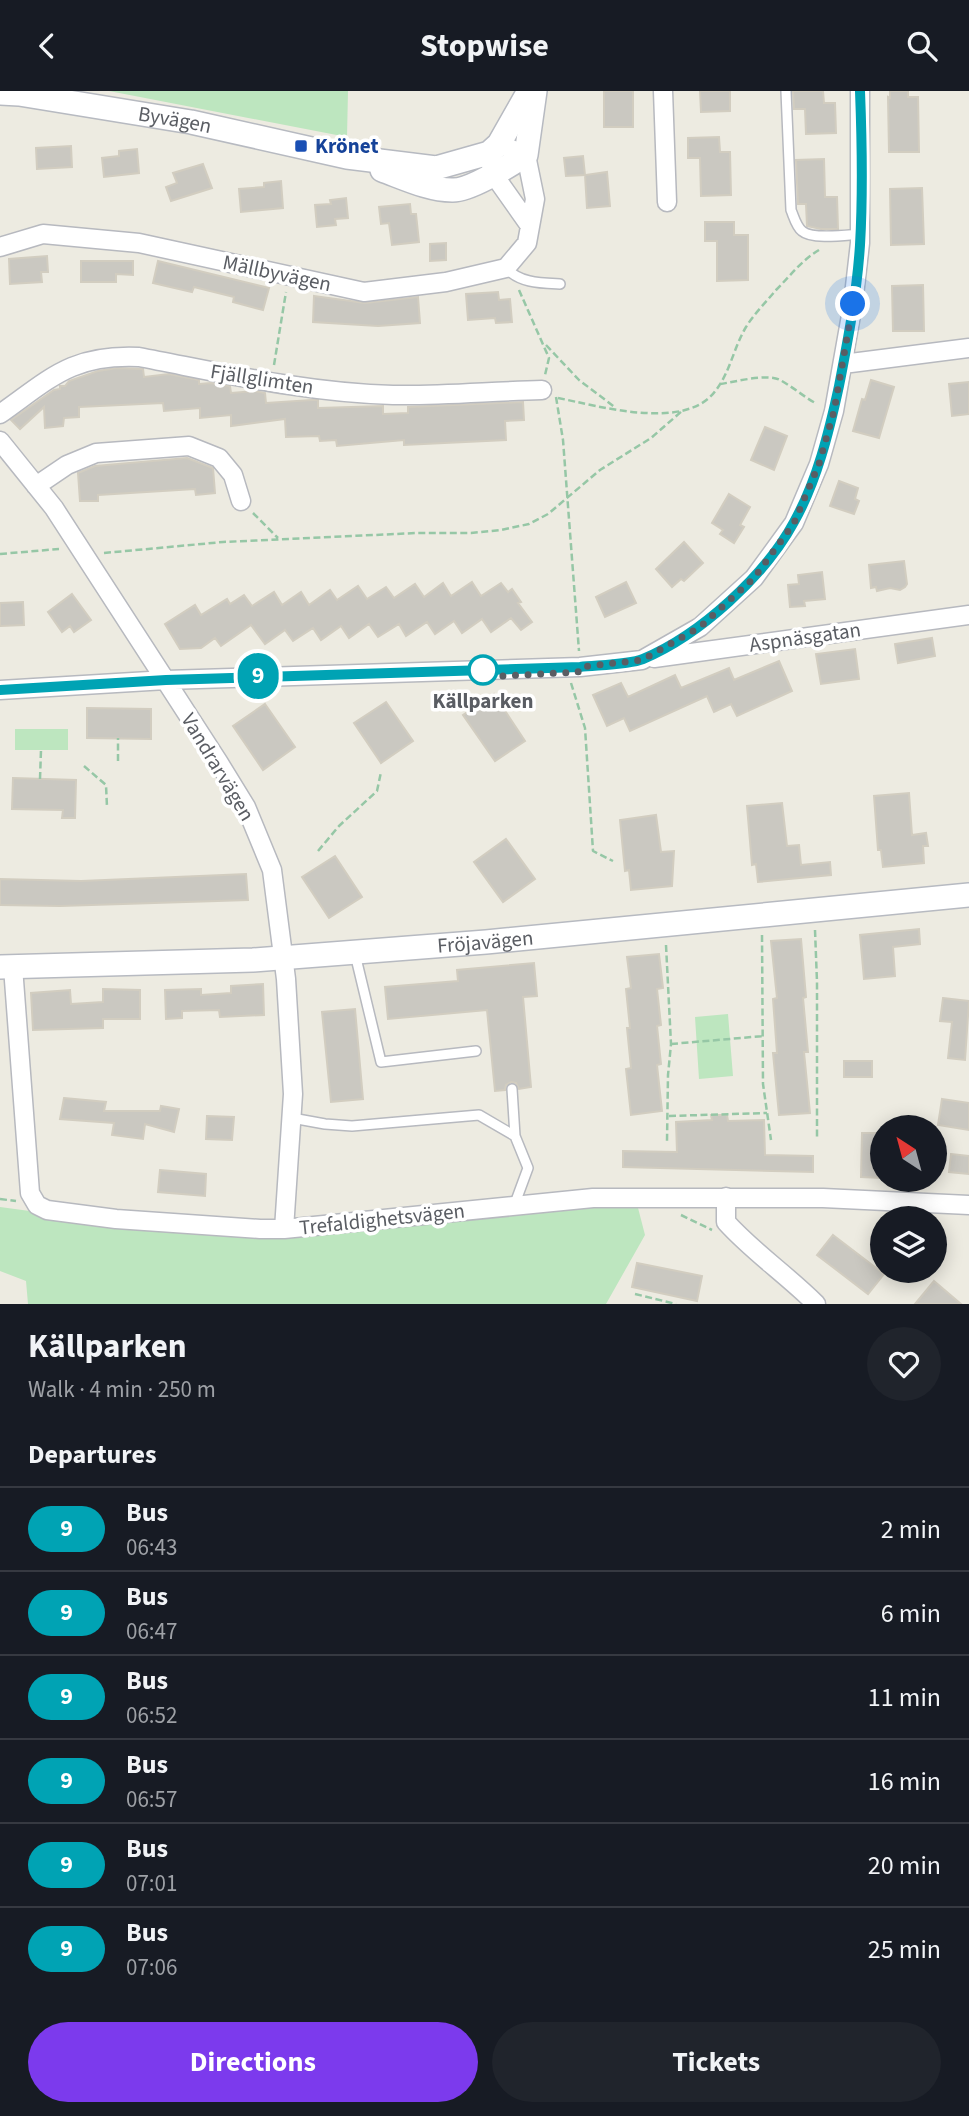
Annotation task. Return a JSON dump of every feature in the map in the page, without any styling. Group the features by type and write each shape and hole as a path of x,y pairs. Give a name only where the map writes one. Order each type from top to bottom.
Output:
{"street":[{"path":"529,91 494,157 530,226"},
{"path":"510,272 527,243 535,199 526,155 535,91"},
{"path":"663,91 667,202"},
{"path":"642,660 700,627 754,578 794,523 819,464 834,411 853,304 860,234 860,91"},
{"name":"Byvägen","path":"4,92 191,122 347,157 436,168 494,157 526,155"},
{"name":"Mällbyvägen","path":"0,247 43,234 126,242 364,292 510,272"},
{"path":"843,364 969,348"},
{"name":"Fjällglimten","path":"0,414 69,367 101,358 139,357 271,382 393,395 542,390"},
{"name":"Vandrarvägen","path":"0,441 54,509 166,680 246,807 272,870 284,957 292,1083 285,1229"},
{"path":"36,485 67,465 96,453 189,446 219,458 233,475 241,501"},
{"name":"Aspnäsgatan","path":"0,690 166,680 580,667 969,615"},
{"name":"Fröjavägen","path":"6,967 253,960 486,942 969,895"},
{"name":"Trefaldighetsvägen","path":"6,967 30,1193 37,1205 47,1210 116,1219 285,1229 593,1198 823,1198 969,1205"},
{"path":"726,1197 726,1221 742,1240 816,1304"}],"lane":[{"path":"786,91 791,210 797,226 812,236 860,234"},
{"path":"510,272 530,282 560,284"},
{"path":"355,952 381,1062 477,1051"},
{"path":"512,1089 515,1136 528,1168 514,1206"},
{"path":"292,1118 352,1126 480,1115 515,1136"}],"path":[{"path":"510,272 549,358 542,390 558,398 619,410 660,414 682,411 705,402 716,392 751,320 802,263 826,247"},
{"path":"271,382 289,276"},
{"path":"543,342 579,380 619,410"},
{"path":"720,384 768,377 778,379 805,398 834,411"},
{"path":"558,398 580,667 571,682 585,728 593,851 613,861"},
{"path":"0,554 58,548 84,554 223,542 501,530 529,524 548,514 568,499 581,484 651,438 682,411"},
{"path":"241,501 279,540"},
{"path":"118,738 118,761"},
{"path":"40,779 41,750"},
{"path":"84,766 106,785 107,807"},
{"path":"318,851 339,826 377,791 381,772"},
{"path":"814,909 817,1140"},
{"path":"761,914 764,1084 771,1140"},
{"path":"665,923 671,1044 667,1141"},
{"path":"671,1044 764,1036"},
{"path":"668,1116 767,1113"},
{"path":"635,1294 676,1304"}],"green space":[{"path":"109,91 348,91 347,137"},
{"path":"15,729 68,729 68,750 15,750"},
{"path":"728,1014 733,1076 699,1079 695,1017"},
{"path":"637,1204 645,1235 606,1304 28,1304 26,1281 0,1271 0,1207 111,1222 261,1234 558,1206"}],"building":[{"path":"604,91 633,91 633,127 604,127"},
{"path":"700,91 730,91 730,111 701,112"},
{"path":"793,91 823,91 824,103 835,103 836,133 806,134 805,109 794,109"},
{"path":"890,91 908,91 908,97 918,97 919,152 889,152"},
{"path":"719,137 720,152 730,152 731,195 701,196 700,158 688,158 688,138"},
{"path":"71,146 72,167 37,169 36,148"},
{"path":"137,149 139,173 104,177 102,158 119,156 119,151"},
{"path":"583,156 585,175 566,176 564,158"},
{"path":"824,159 825,197 837,197 838,229 807,226 806,204 798,204 796,160"},
{"path":"203,164 212,188 171,201 166,187 177,183 173,173"},
{"path":"607,172 610,206 587,208 585,175"},
{"path":"281,181 283,208 241,212 239,189 264,187 264,183"},
{"path":"922,188 924,244 891,245 890,189"},
{"path":"346,198 348,218 335,219 336,225 317,227 315,205 331,204 330,200"},
{"path":"410,204 411,214 416,214 419,242 392,245 389,223 381,224 379,207"},
{"path":"705,222 734,222 734,235 748,235 748,280 717,281 717,241 705,241"},
{"path":"446,243 446,260 430,261 430,244"},
{"path":"47,256 48,272 41,272 42,282 10,284 9,259"},
{"path":"81,261 133,261 133,275 116,274 116,282 81,282"},
{"path":"158,261 269,288 263,310 233,302 234,297 194,287 192,292 153,283"},
{"path":"923,285 924,331 893,331 892,286"},
{"path":"498,292 499,300 510,299 512,322 496,323 495,318 468,320 466,294"},
{"path":"314,296 365,303 418,297 420,323 378,326 313,322"},
{"path":"117,368 143,369 144,377 169,374 199,380 199,384 230,386 231,393 265,393 266,403 318,400 318,408 383,406 383,414 408,413 408,407 523,402 524,420 505,421 506,440 404,445 404,440 337,446 336,440 320,441 319,436 286,437 285,419 231,426 231,415 200,418 200,408 164,411 163,403 79,407 79,417 64,418 63,426 45,428 44,407 20,429 11,420 69,381"},
{"path":"871,380 894,387 879,438 853,431 862,399 865,400"},
{"path":"969,382 969,414 952,416 949,384"},
{"path":"765,427 787,436 774,470 751,460"},
{"path":"187,458 213,468 215,493 196,495 195,489 98,495 98,501 80,501 78,473 95,466"},
{"path":"839,481 858,488 855,499 859,501 854,514 830,506"},
{"path":"729,494 750,507 740,525 744,527 734,543 720,534 723,530 712,523"},
{"path":"684,542 703,563 684,581 681,579 672,587 656,569"},
{"path":"904,561 907,584 905,587 900,590 890,588 877,591 876,587 871,588 869,565"},
{"path":"822,572 825,599 804,601 805,606 790,607 788,585 799,584 798,575"},
{"path":"472,582 481,596 501,583 508,592 512,589 521,602 518,603 532,622 521,630 511,618 491,632 482,619 462,633 454,621 435,634 427,622 406,636 399,624 378,637 369,624 349,638 341,626 321,640 313,628 293,641 285,630 265,644 251,625 221,646 215,638 201,648 180,649 165,624 195,605 201,615 227,599 230,604 244,595 252,606 274,592 282,605 301,592 309,605 330,590 337,600 358,586 367,599 386,587 394,598 415,584 424,597 443,583 451,596"},
{"path":"626,582 636,603 605,617 596,597"},
{"path":"72,594 91,620 74,632 70,626 62,632 48,612"},
{"path":"23,602 24,625 0,626 0,603"},
{"path":"932,638 935,656 898,663 895,644"},
{"path":"855,649 859,679 821,684 816,654"},
{"path":"779,661 792,691 737,716 731,704 714,712 707,696 630,731 624,718 607,726 593,695 621,683 628,697 675,675 681,688 729,668 734,680"},
{"path":"494,694 525,741 495,761 463,715"},
{"path":"386,702 413,741 381,763 354,723"},
{"path":"265,704 295,747 263,770 233,726"},
{"path":"87,708 151,709 151,739 87,738"},
{"path":"13,778 76,780 75,818 62,818 63,810 12,809"},
{"path":"909,793 912,835 926,833 928,846 923,846 924,863 883,867 881,850 878,850 874,796"},
{"path":"782,803 787,846 799,845 801,865 830,862 831,875 758,882 756,864 752,865 747,806"},
{"path":"656,815 661,852 674,851 672,886 631,890 629,870 625,871 620,820"},
{"path":"506,839 535,879 503,902 474,862"},
{"path":"335,856 362,897 329,918 302,877"},
{"path":"246,874 248,900 60,906 0,905 0,879 81,881"},
{"path":"919,929 920,944 893,947 895,976 864,979 860,935"},
{"path":"801,939 808,1052 804,1052 810,1113 779,1115 773,1053 777,1053 773,999 777,998 771,941"},
{"path":"659,954 663,988 657,989 661,1064 657,1065 662,1111 631,1115 626,1069 631,1068 626,989 631,988 627,957"},
{"path":"534,963 537,996 523,997 531,1087 519,1089 516,1083 511,1082 506,1085 505,1090 495,1091 487,1010 388,1019 385,987 458,981 457,970"},
{"path":"263,984 264,1015 220,1017 219,1010 182,1011 182,1018 166,1019 165,990 201,989 201,995 231,993 231,986"},
{"path":"103,989 140,990 140,1019 103,1019 103,1028 33,1030 31,993 70,990 71,1004 103,1002"},
{"path":"943,998 969,1001 965,1060 948,1058 952,1022 940,1021"},
{"path":"355,1009 363,1099 331,1102 322,1012"},
{"path":"844,1061 872,1061 872,1077 844,1077"},
{"path":"64,1098 106,1102 104,1111 160,1111 161,1106 179,1109 174,1132 145,1124 143,1139 112,1135 114,1123 60,1119"},
{"path":"942,1099 969,1103 969,1130 947,1126 947,1115 940,1115"},
{"path":"711,1115 727,1115 728,1121 764,1120 765,1155 813,1156 813,1172 623,1167 623,1151 677,1152 676,1122 712,1120"},
{"path":"207,1116 234,1117 232,1140 206,1139"},
{"path":"862,1133 870,1133 870,1177 861,1177"},
{"path":"951,1154 969,1156 969,1174 949,1172"},
{"path":"160,1170 206,1174 205,1196 158,1192"},
{"path":"833,1235 870,1263 870,1283 877,1283 868,1294 817,1255"},
{"path":"637,1263 702,1276 697,1301 632,1287"},
{"path":"932,1283 936,1283 961,1304 915,1304"}],"bus line":[{"name":"9","path":"0,690 166,680 580,667 642,660 700,627 754,578 794,523 819,464 834,411 858,263 862,137 860,91"}],"place":[{"name":"Krönet","path":"301,146"},
{"name":"Källparken","path":"483,670"}],"route":[{"path":"483,670 485,677 512,677 578,672 580,667 642,660 700,627 754,578 794,523 819,464 834,411 853,304"}]}
